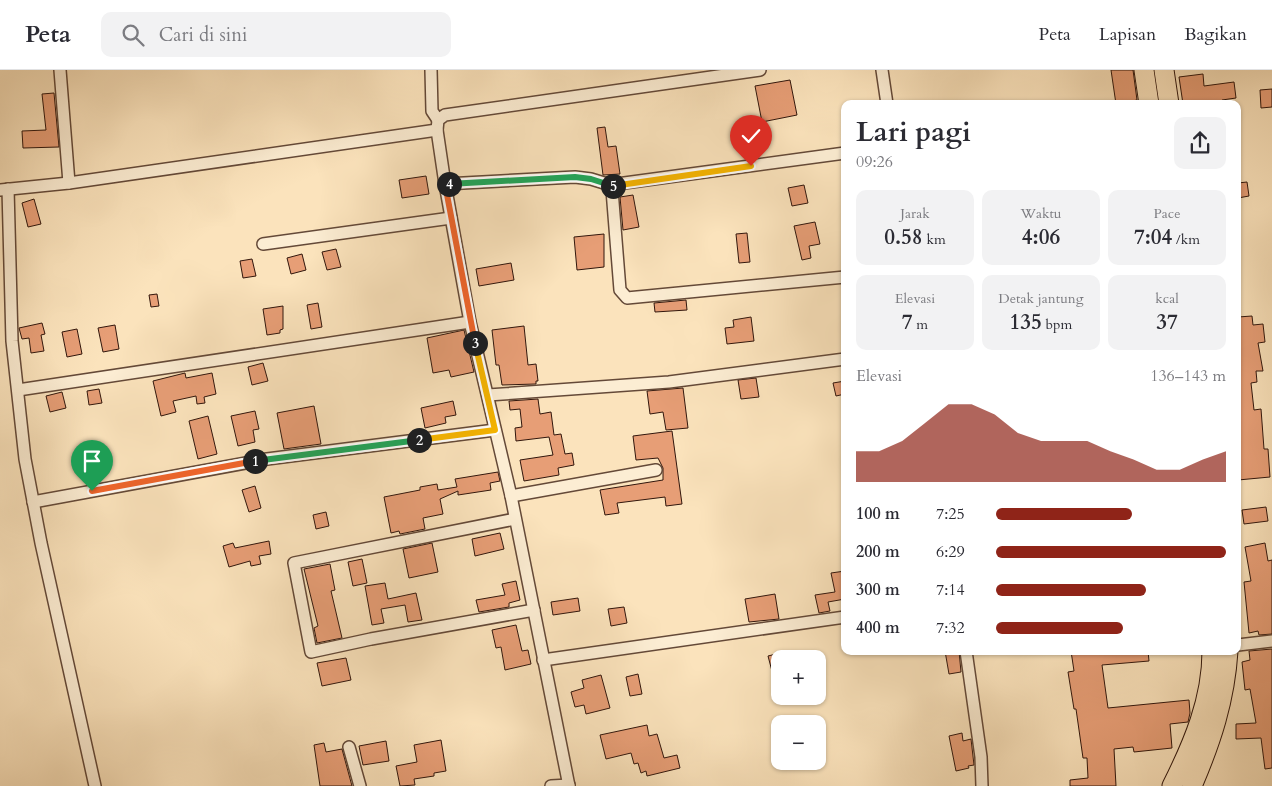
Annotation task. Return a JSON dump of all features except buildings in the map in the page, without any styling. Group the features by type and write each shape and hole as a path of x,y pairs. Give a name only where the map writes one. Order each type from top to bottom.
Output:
{"highway":[{"path":"1144,70 1148,100"},
{"path":"1164,70 1168,100"},
{"path":"1172,786 1201,722 1208,689 1212,655"},
{"path":"1192,786 1207,752 1220,710 1228,655"}],"street":[{"path":"60,70 69,183"},
{"path":"431,70 432,111 438,125 445,184 470,322 511,496 569,785 551,786"},
{"path":"95,786 33,502 26,459 12,341 4,190 69,183 438,125 445,114 760,70"},
{"path":"882,70 886,100"},
{"path":"445,184 575,177 591,179 614,186 841,154"},
{"path":"614,186 620,290 627,298 841,277"},
{"path":"263,244 451,218"},
{"path":"18,390 470,322"},
{"path":"488,395 669,382 841,360"},
{"path":"33,502 267,459 495,430"},
{"path":"511,496 656,470"},
{"path":"515,519 294,563 311,652 371,638 534,610"},
{"path":"543,660 841,618"},
{"path":"1241,645 1272,640"},
{"path":"967,655 981,757 982,786"},
{"path":"350,747 360,786"}],"route":[{"path":"92,491 267,459 495,430 470,322 445,184 575,177 591,179 614,186 617,184 751,166"}]}
